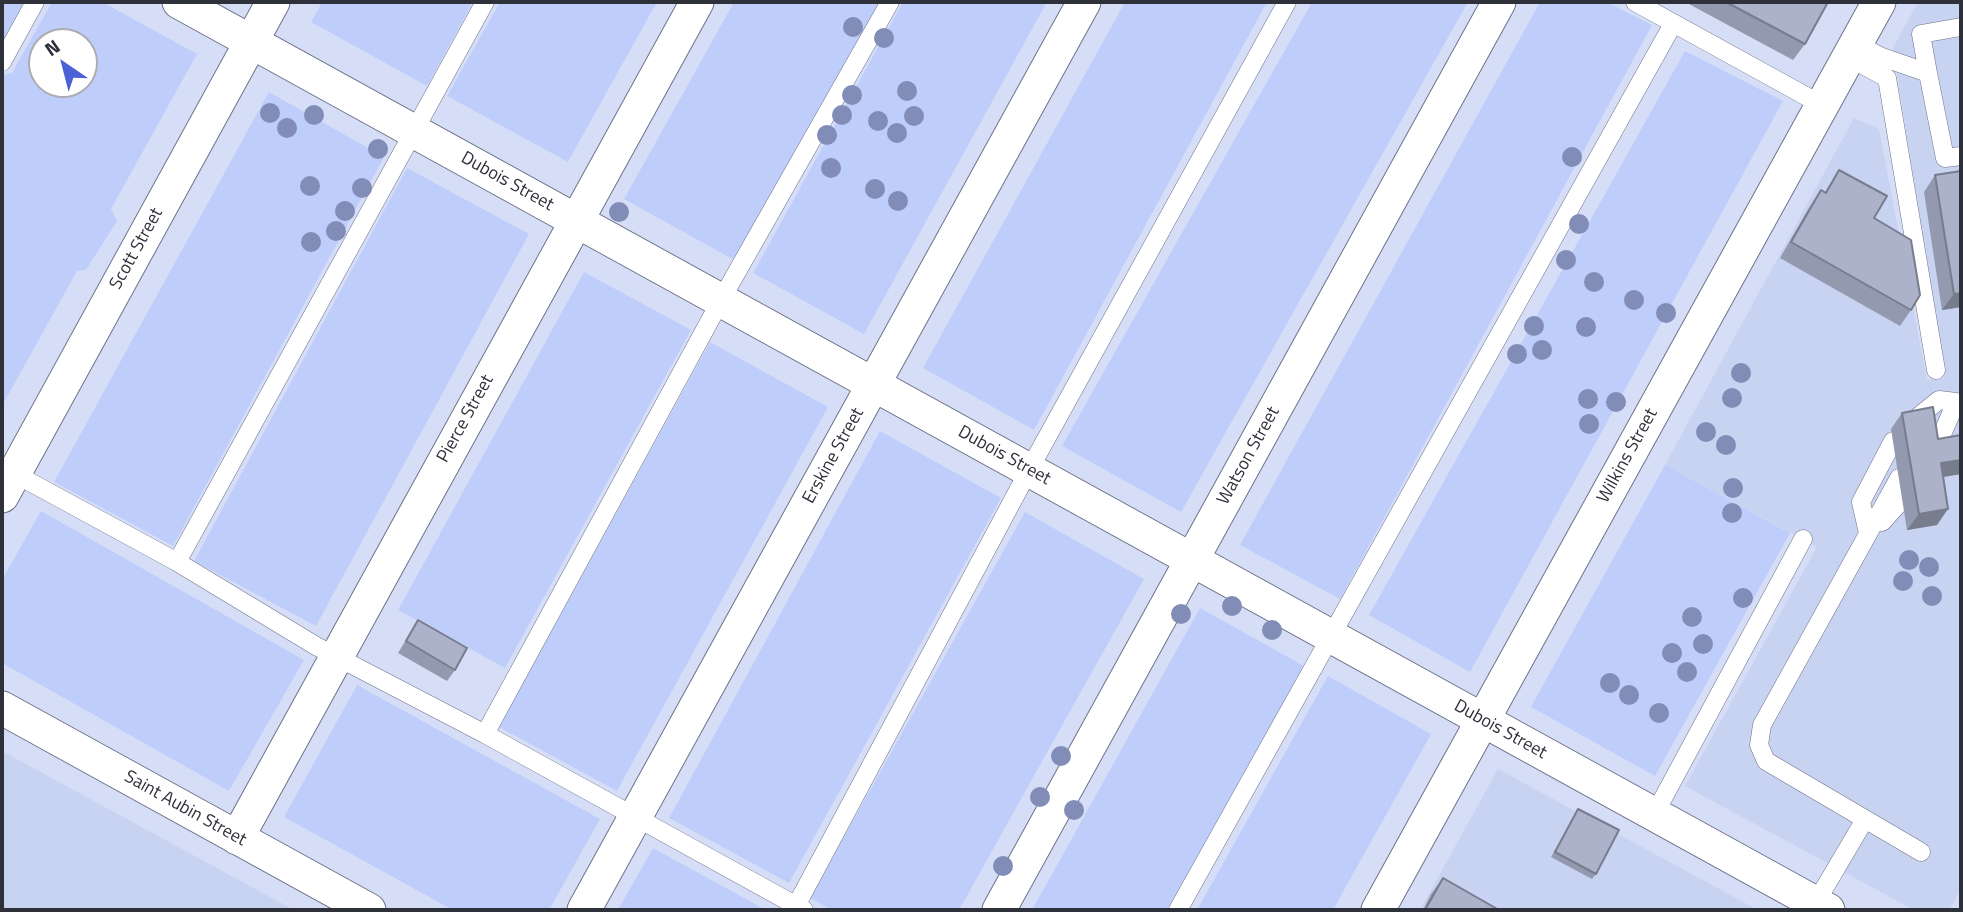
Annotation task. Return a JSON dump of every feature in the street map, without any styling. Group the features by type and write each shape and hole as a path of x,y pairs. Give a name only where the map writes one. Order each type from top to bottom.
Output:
{"street":[{"name":"Dubois Street","path":"179,2 1654,814 1818,908"},
{"name":"Scott Street","path":"6,479 274,2"},
{"name":"Pierce Street","path":"237,838 335,655 697,2"},
{"name":"Erskine Street","path":"584,910 1084,2"},
{"name":"Watson Street","path":"999,910 1499,2"},
{"name":"Wilkins Street","path":"1378,910 1879,2"},
{"name":"Saint Aubin Street","path":"2,708 369,910"}],"lane":[{"path":"2,62 35,2"},
{"path":"177,562 485,2"},
{"path":"485,734 722,300 890,2"},
{"path":"6,479 177,562 335,655 485,734 800,908 1029,470 1287,2"},
{"path":"1635,2 1822,105"},
{"path":"1178,910 1673,24"},
{"path":"1961,27 1920,34 1945,158 1961,156"},
{"path":"1852,50 1928,73"},
{"path":"1852,50 1887,78 1936,370"},
{"path":"1908,426 1939,400 1959,398"},
{"path":"1929,446 1959,398"},
{"path":"1868,533 1861,502 1893,440"},
{"path":"1899,478 1762,725 1759,745 1766,761 1864,821 1921,852"},
{"path":"1868,533 1888,518 1902,500"},
{"path":"1654,814 1803,539"},
{"path":"1818,908 1864,821"}],"shaded area":[{"path":"2,2 26,2 2,45"},
{"path":"52,2 102,2 197,54 111,209 117,221 86,270 77,271 2,406 2,75 12,73 28,45 28,98 98,98 98,28 37,28"},
{"path":"322,2 473,2 427,86 311,22"},
{"path":"500,2 657,2 568,162 447,96"},
{"path":"734,2 880,2 736,261 624,199"},
{"path":"903,2 1047,2 864,334 753,273"},
{"path":"1125,2 1267,2 1034,430 923,368"},
{"path":"1312,2 1468,2 1181,512 1062,446"},
{"path":"1540,2 1607,2 1652,25 1340,599 1240,545"},
{"path":"1918,2 1961,2 1961,889 1949,910 1914,910 1685,786 1817,547 1665,465 1854,118 1879,129 1927,380 1945,378 1893,48"},
{"path":"1685,51 1783,101 1470,672 1369,615"},
{"path":"269,92 384,157 173,546 54,482"},
{"path":"407,168 529,234 316,626 194,561"},
{"path":"584,272 691,330 505,668 398,610"},
{"path":"710,342 828,407 617,791 499,727"},
{"path":"880,431 1001,498 789,883 669,818"},
{"path":"1665,465 1790,533 1655,776 1531,707"},
{"path":"41,511 304,660 229,791 2,663 2,580"},
{"path":"1025,512 1144,579 959,910 832,910 810,898"},
{"path":"1200,608 1304,666 1167,910 1032,910"},
{"path":"1328,676 1431,734 1333,910 1197,910"},
{"path":"357,685 600,819 549,910 453,910 284,817"},
{"path":"2,751 294,910 2,910"},
{"path":"1498,769 1758,910 1420,910"},
{"path":"653,848 766,910 618,910"}],"building":[{"path":"1726,2 1828,2 1805,44"},
{"path":"1839,170 1887,196 1874,218 1911,240 1920,295 1911,310 1791,242 1821,190 1826,193"},
{"path":"1961,171 1961,293 1954,294 1935,175"},
{"path":"1933,407 1938,439 1961,435 1961,460 1941,463 1948,509 1919,514 1902,413"},
{"path":"418,620 467,648 455,670 406,641"},
{"path":"1578,809 1619,830 1596,874 1555,852"},
{"path":"1443,878 1499,910 1425,910"}]}
